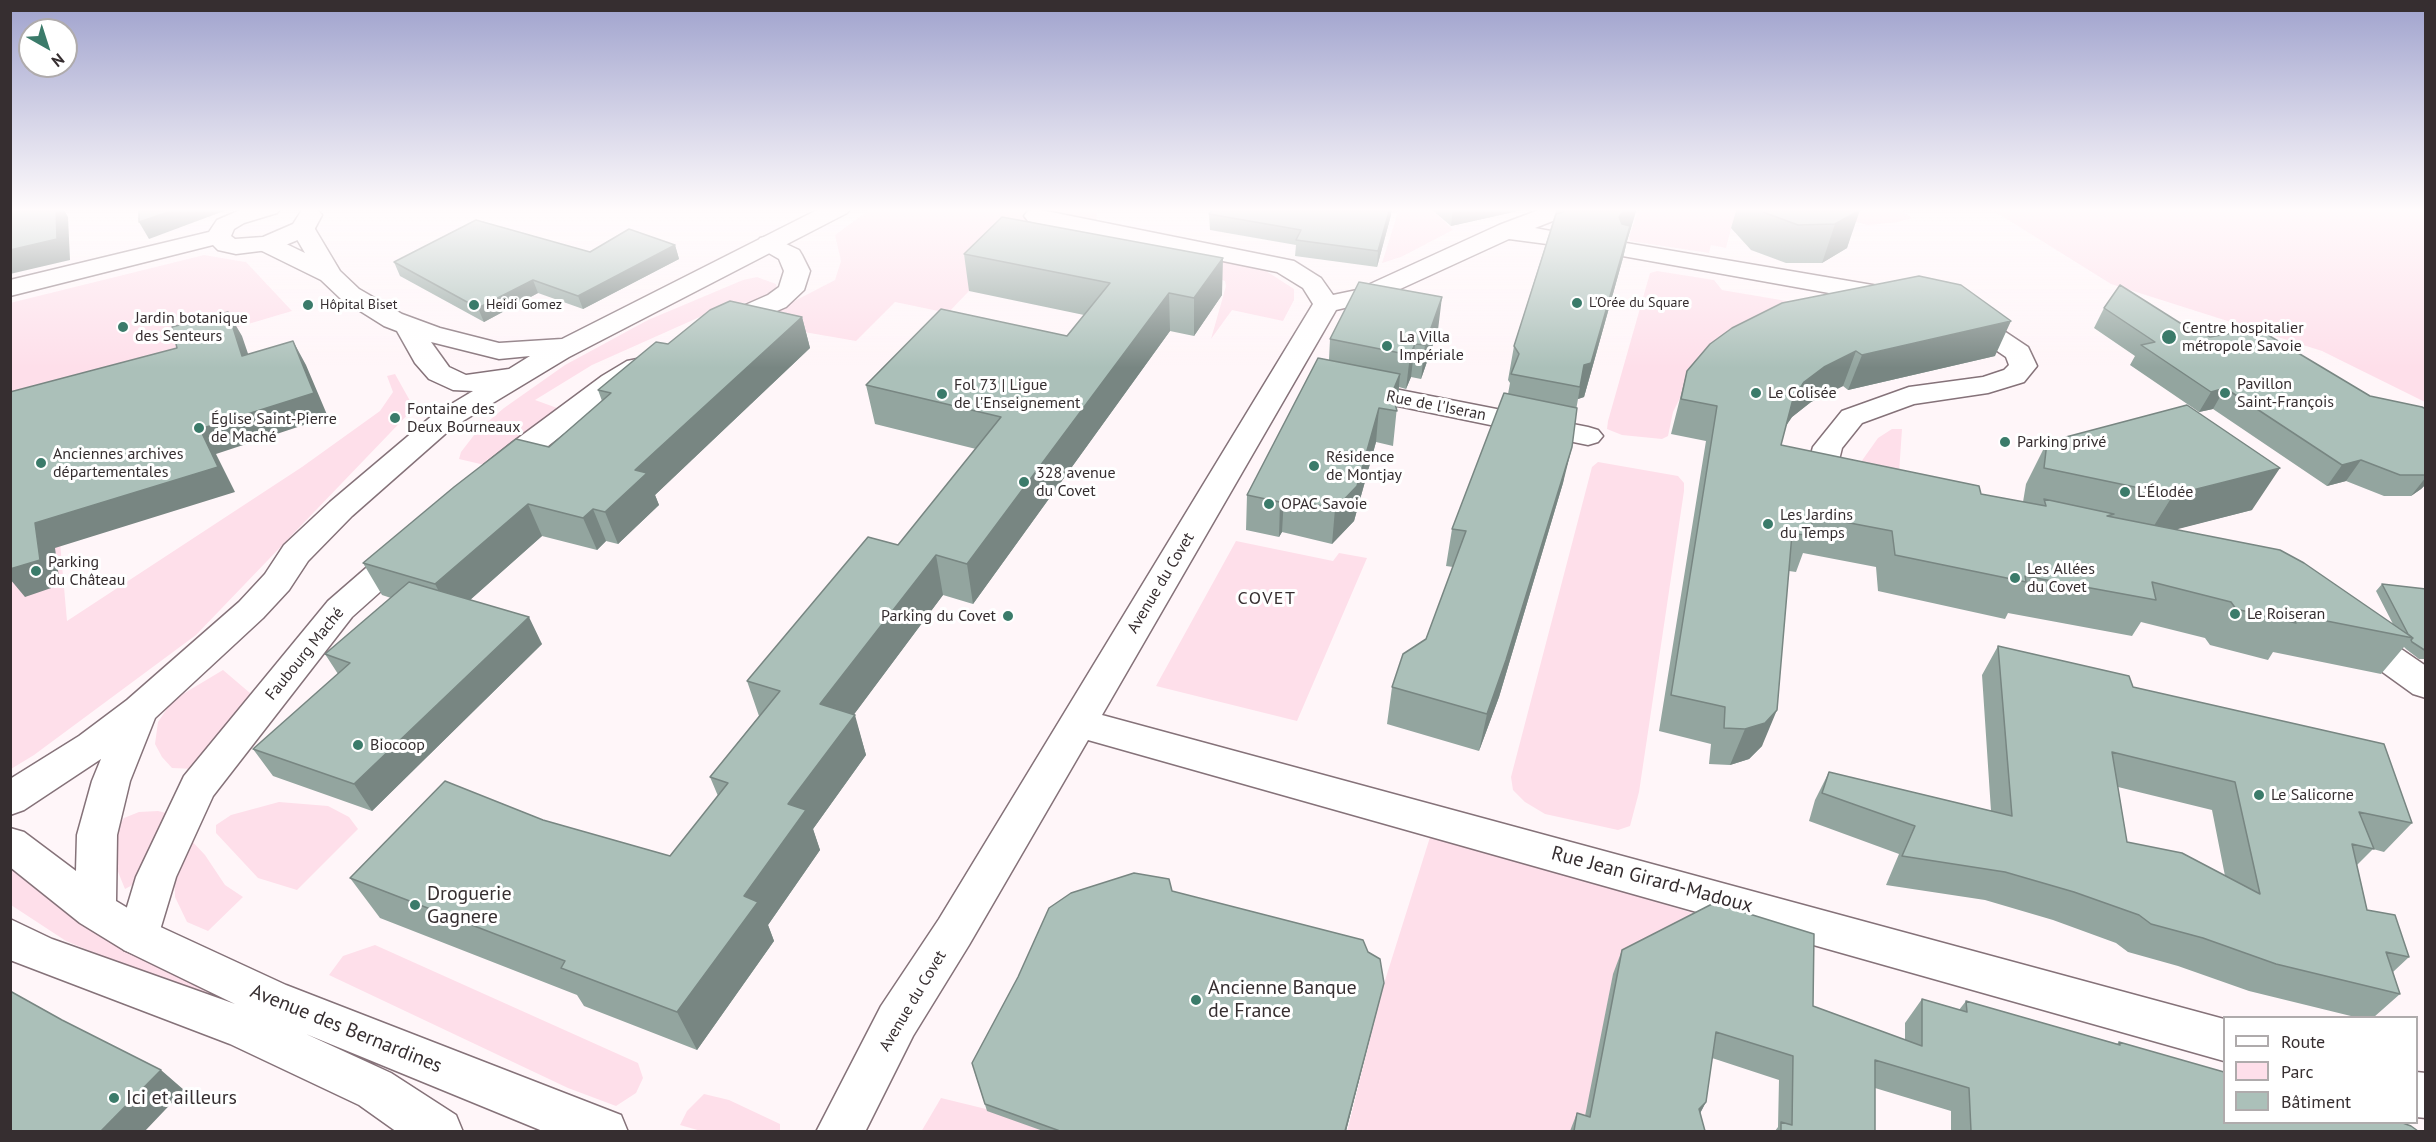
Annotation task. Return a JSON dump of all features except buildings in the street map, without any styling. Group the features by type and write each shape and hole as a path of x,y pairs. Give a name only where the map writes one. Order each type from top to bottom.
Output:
{"street":[{"path":"10,288 119,261"},
{"path":"302,261 330,275 350,294 379,313 408,326 499,351 574,344"},
{"path":"325,261 330,275"},
{"path":"10,799 32,788 140,710 251,610 277,582 296,553 334,516 443,421 487,390 734,261"},
{"path":"694,338 777,301 791,290 797,271 793,261"},
{"path":"1262,261 1285,266 1312,283 1326,304 1365,296 1440,261"},
{"path":"1690,261 1927,303 1957,311 2018,353 2023,366 2014,376 1988,385 1908,396 1852,417 1828,447 1819,478 1869,489"},
{"name":"Avenue du Covet","path":"840,1131 897,1021 954,932 1078,723 1306,380 1326,304"},
{"path":"408,326 429,363 439,373 463,384 487,390"},
{"path":"487,390 499,351"},
{"path":"471,494 524,447 603,388 665,351"},
{"path":"439,373 443,421"},
{"name":"Rue de l'Iseran","path":"1306,380 1588,436"},
{"name":"Faubourg Maché","path":"139,937 156,877 198,787 340,609 428,532"},
{"path":"2333,619 2426,685"},
{"path":"95,910 97,835 111,781 140,710"},
{"name":"Rue Jean Girard-Madoux","path":"1078,723 2223,1040"},
{"name":"Avenue des Bernardines","path":"10,844 95,910 139,937 270,999 604,1131"},
{"path":"10,938 38,953 244,1028 375,1089 421,1128"}],"green space":[{"name":"Jardin botanique des Senteurs","path":"179,261 242,261 246,262 292,311 181,344 187,373 11,422 10,303"},
{"path":"841,261 997,261 948,313 895,302 856,341 752,323 835,280"},
{"path":"1207,261 1231,261 1263,269 1294,289 1294,300 1283,321 1232,310 1211,339 1226,286 1225,281 1213,277"},
{"path":"2075,261 2425,261 2425,402 2322,351 2111,284"},
{"path":"1657,271 1714,280 1722,290 1857,313 1686,386 1673,412 1668,436 1662,439 1622,435 1607,429 1608,421 1650,273"},
{"path":"757,277 776,284 777,290 769,296 711,312 592,365 535,400 557,408 489,466 459,459 461,452 478,430 504,408 565,365 648,320 743,280"},
{"path":"395,374 414,408 196,635 34,755 11,769 11,521 57,509 67,621 302,467 380,411 393,392 387,376"},
{"path":"1892,429 1902,429 1899,473 1861,462 1878,438"},
{"path":"1598,462 1678,476 1684,483 1639,792 1630,826 1618,830 1545,814 1525,802 1513,790 1511,777 1592,467"},
{"path":"1236,541 1333,561 1339,553 1367,558 1297,721 1156,686"},
{"path":"223,670 257,699 195,769 172,768 162,757 155,744 158,722 173,700"},
{"path":"279,802 328,806 349,817 358,829 297,890 258,878 216,833 216,825 231,815"},
{"path":"158,811 170,814 138,882 125,889 114,862 112,837 124,818 139,812"},
{"path":"1431,834 1703,916 1613,975 1586,1116 1572,1131 1347,1132 1382,990"},
{"path":"189,838 205,855 225,885 243,897 208,931 187,922 175,897 174,863"},
{"path":"10,870 18,870 123,951 245,1003 237,1012 66,941 11,905"},
{"path":"375,945 638,1063 643,1078 636,1093 616,1106 568,1088 329,975 343,956"},
{"path":"704,1094 729,1100 780,1124 780,1131 701,1131 680,1125 687,1111"},
{"path":"941,1098 986,1109 1043,1131 921,1132"}],"place":[{"name":"L'Orée du Square","path":"1577,303"},
{"name":"Hôpital Biset","path":"308,305"},
{"name":"Heidi Gomez","path":"474,305"},
{"name":"Jardin botanique des Senteurs","path":"123,327"},
{"name":"Centre hospitalier métropole Savoie","path":"2169,337"},
{"name":"La Villa Impériale","path":"1387,346"},
{"name":"Le Colisée","path":"1756,393"},
{"name":"Pavillon Saint-François","path":"2225,393"},
{"name":"Fol 73 | Ligue de l'Enseignement","path":"942,394"},
{"name":"Fontaine des Deux Bourneaux","path":"395,418"},
{"name":"Église Saint-Pierre de Maché","path":"199,428"},
{"name":"Parking privé","path":"2005,442"},
{"name":"Anciennes archives départementales","path":"41,463"},
{"name":"Résidence de Montjay","path":"1314,466"},
{"name":"328 avenue du Covet","path":"1024,482"},
{"name":"L'Élodée","path":"2125,492"},
{"name":"OPAC Savoie","path":"1269,504"},
{"name":"Les Jardins du Temps","path":"1768,524"},
{"name":"Parking du Château","path":"36,571"},
{"name":"Les Allées du Covet","path":"2015,578"},
{"name":"Le Roiseran","path":"2235,614"},
{"name":"Parking du Covet","path":"1008,616"},
{"name":"Biocoop","path":"358,745"},
{"name":"Le Salicorne","path":"2259,795"},
{"name":"Droguerie Gagnere","path":"415,905"},
{"name":"Ancienne Banque de France","path":"1196,1000"},
{"name":"Ici et ailleurs","path":"114,1098"}],"district":[{"name":"COVET","path":"1267,599"}]}
